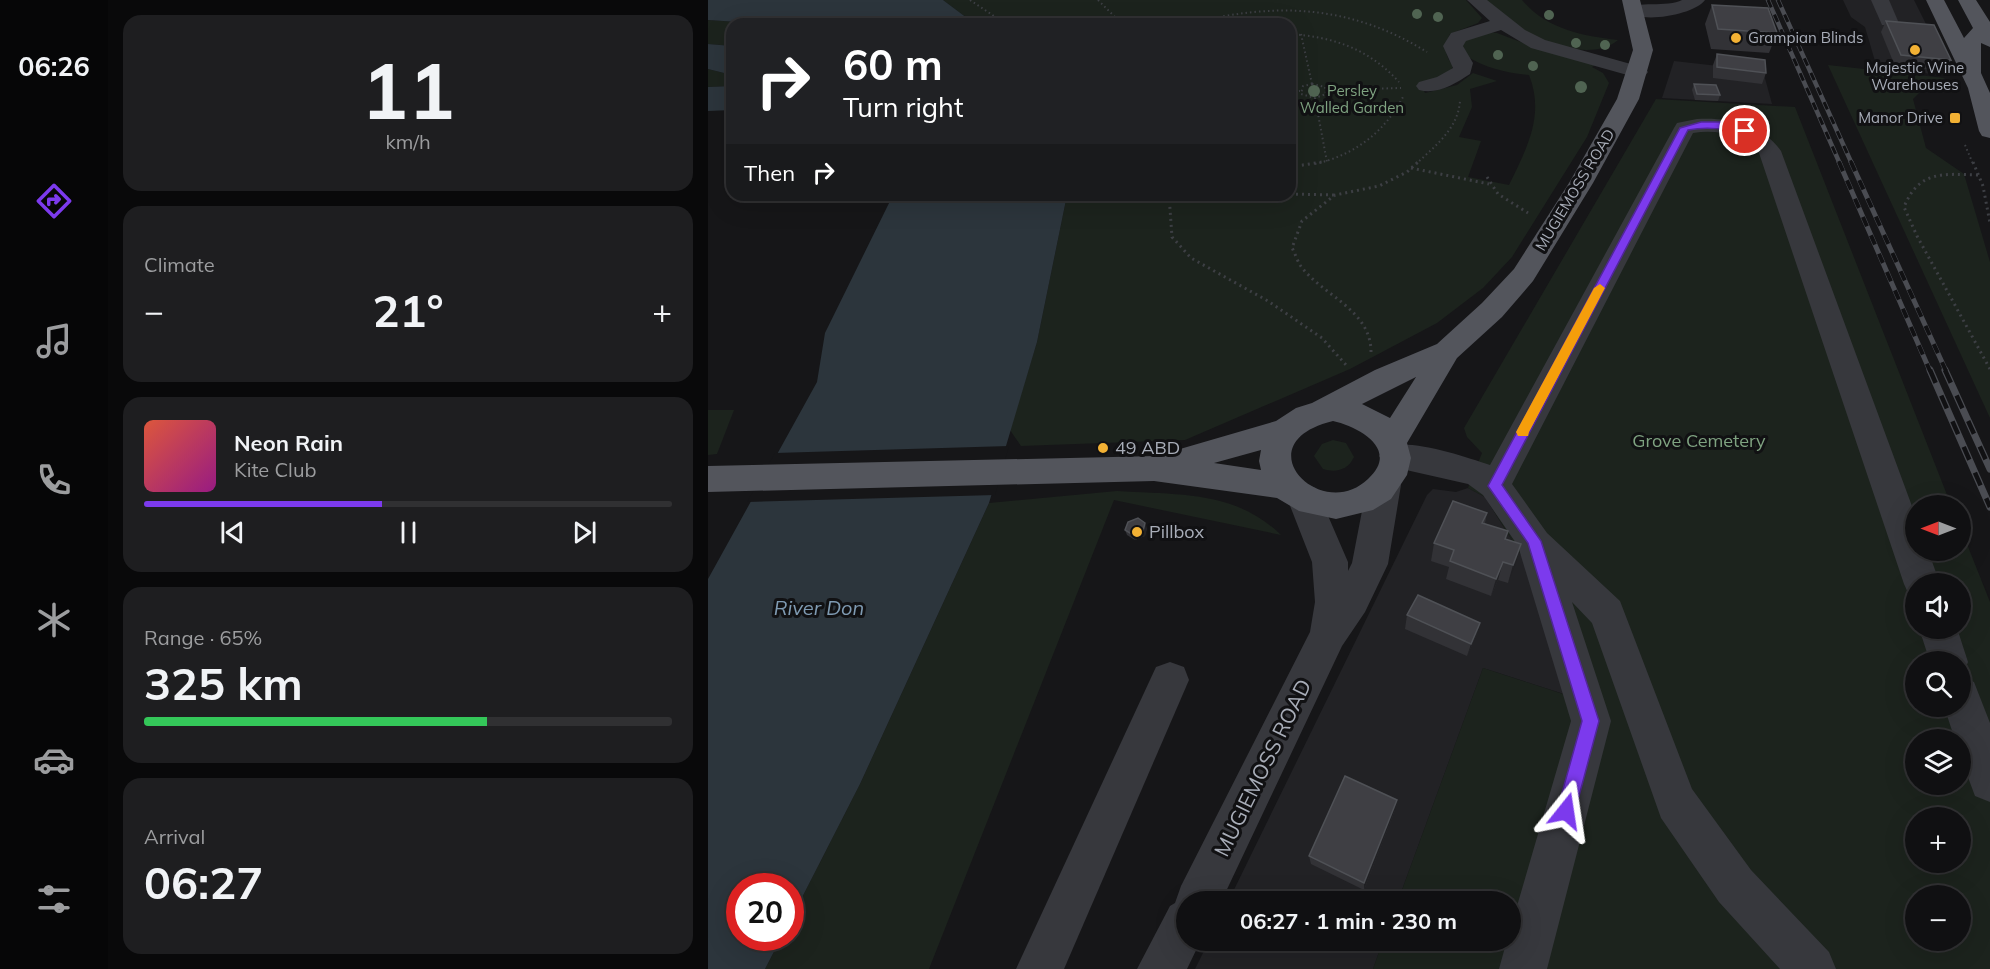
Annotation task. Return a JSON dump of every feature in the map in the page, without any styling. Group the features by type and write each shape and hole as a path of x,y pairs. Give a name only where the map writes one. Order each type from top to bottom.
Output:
{"main road":[{"path":"1935,0 1971,73 1990,131"},
{"path":"1967,0 1988,33 1973,37 1970,44 1971,73"},
{"path":"1973,0 1990,10"},
{"name":"MUGIEMOSS ROAD","path":"1447,351 1492,310 1524,275 1628,99 1643,50 1634,5"},
{"path":"1154,468 1284,431 1301,418 1323,411 1386,378 1447,351"},
{"path":"708,479 1154,468 1295,492 1324,504 1347,503 1367,497 1390,460 1447,351"},
{"path":"1323,411 1351,412 1369,418 1382,428 1390,460"},
{"path":"1284,431 1274,453 1278,476 1295,492"}],"street":[{"path":"1476,0 1503,23 1538,44 1638,72"},
{"path":"1634,5 1678,10 1696,0"},
{"path":"1880,0 1889,21"},
{"path":"1426,86 1454,78 1463,70 1463,63 1456,55 1453,46 1458,37 1503,23"},
{"path":"1495,486 1685,128 1701,124 1722,125 1745,131 1761,140 1770,151 1918,573"},
{"path":"1390,460 1442,464 1478,474 1495,486 1534,541 1607,613 1676,803 1735,886 1812,969"},
{"name":"MUGIEMOSS ROAD","path":"1202,891 1329,634 1352,601 1370,564 1390,460"},
{"name":"MUGIEMOSS ROAD","path":"1295,492 1330,562 1333,602 1329,634"},
{"path":"1523,969 1591,721 1534,541"},
{"path":"1040,969 1170,680"},
{"path":"1968,717 1990,781"},
{"path":"1161,969 1176,941"}],"path":[{"path":"970,0 997,18"},
{"path":"1098,0 1115,18"},
{"path":"1217,18 1242,13 1294,10 1324,12 1364,20 1395,32 1420,47 1454,78 1460,97 1459,113 1446,136 1411,168 1379,186 1335,195 1296,194"},
{"path":"1296,34 1332,38 1353,45 1373,58 1403,88 1403,99 1392,117 1362,144 1328,162 1296,166"},
{"path":"1301,34 1312,84"},
{"path":"1300,91 1303,86 1312,84 1328,90 1403,88"},
{"path":"1300,91 1304,96 1315,98 1322,97 1328,90"},
{"path":"1296,91 1300,91"},
{"path":"1315,98 1328,162"},
{"path":"1411,168 1489,184 1510,203 1555,226"},
{"path":"1978,175 1929,176 1919,181 1907,198 1904,207 1917,236 1990,369"},
{"path":"1487,177 1489,184"},
{"path":"1335,195 1302,221 1292,248 1301,267 1352,311 1371,338 1371,357"},
{"path":"1169,201 1172,237 1191,258 1268,301 1322,338 1350,369"}],"shaded area":[{"path":"1843,0 1914,0 1952,76 1877,68 1865,27 1851,17"},
{"path":"1674,61 1763,71 1772,104 1662,98"},
{"path":"1468,488 1485,497 1528,566 1567,695 1483,668 1402,891 1233,891 1427,495 1433,489 1456,492"},
{"path":"1204,951 1379,951 1373,969 1195,969"}],"green space":[{"name":"Persley Walled Garden","path":"943,0 1466,0 1482,18 1478,23 1450,34 1446,47 1453,66 1450,73 1421,84 1425,93 1457,85 1473,73 1497,81 1470,89 1472,107 1459,137 1481,141 1468,177 1509,185 1532,131 1535,104 1529,75 1512,73 1481,64 1466,56 1462,42 1486,32 1497,33 1534,47 1595,65 1592,67 1603,73 1609,83 1587,137 1512,257 1483,288 1437,323 1350,369 1185,440 1021,446 1010,430 1037,342 1066,201 1296,201 1296,18 967,18"},
{"path":"1484,0 1522,0 1542,18 1553,24 1578,33 1618,40 1597,49 1572,49 1559,46 1525,32"},
{"path":"708,20 726,21 726,46 708,44"},
{"path":"1828,65 1945,78 1921,91 1913,99 1926,148 1964,174 1990,262 1990,418"},
{"path":"708,69 726,74 726,86 708,87"},
{"name":"Grove Cemetery","path":"1656,99 1795,107 1947,495 1905,495 1905,561 1971,561 1971,554 1990,602 1990,969 1373,969 1379,951 1521,951 1521,891 1402,891 1483,668 1566,695 1528,566 1485,497 1468,488 1482,453 1467,437 1464,428"},
{"path":"708,410 734,410 717,454 708,455"},
{"path":"1333,440 1346,443 1354,457 1345,468 1332,471 1323,469 1314,456 1322,444"},
{"path":"1117,491 1183,495 1225,502 1263,520 1281,535 1114,500 929,969 765,969 774,951 804,951 804,894 860,784 989,503"}],"water":[{"path":"708,0 943,0 967,18 726,18 726,21 708,20"},
{"path":"708,44 726,46 726,74 708,69"},
{"path":"726,86 726,110 708,111 708,87"},
{"name":"River Don","path":"890,201 1066,201 1037,342 989,503 860,784 804,894 804,873 726,873 726,951 774,951 765,969 708,969 708,579 817,382 825,333"}],"pier":[{"path":"1009,446 995,495 747,502 775,453"}],"building":[{"path":"1712,5 1768,8 1777,33 1718,29"},
{"path":"1886,21 1934,25 1951,60 1901,55"},
{"path":"1717,54 1765,60 1766,73 1717,67"},
{"path":"1694,84 1716,85 1720,95 1697,94"},
{"path":"1453,501 1487,513 1482,523 1508,531 1505,539 1521,544 1513,565 1503,562 1496,579 1450,561 1454,550 1434,543"},
{"path":"1138,518 1145,523 1143,531 1133,535 1125,530 1128,522"},
{"path":"1418,595 1480,623 1471,644 1407,615"},
{"path":"1345,776 1397,800 1364,883 1309,856"}],"railway":[{"path":"1768,0 1840,164"},
{"path":"1778,0 1852,164"},
{"path":"1839,162 1930,371"},
{"path":"1851,162 1946,371"},
{"path":"1930,370 1990,507"},
{"path":"1945,370 1990,469"}],"slow traffic":[{"path":"1523,432 1600,288"}],"place":[{"name":"Grampian Blinds","path":"1736,38"},
{"name":"Majestic Wine Warehouses","path":"1915,50"},
{"name":"Manor Drive","path":"1955,118"},
{"name":"49 ABD","path":"1103,448"},
{"name":"Pillbox","path":"1137,532"}],"route":[{"path":"1566,811 1591,721 1534,541 1495,486 1685,128 1701,124 1722,125 1745,131"}]}
